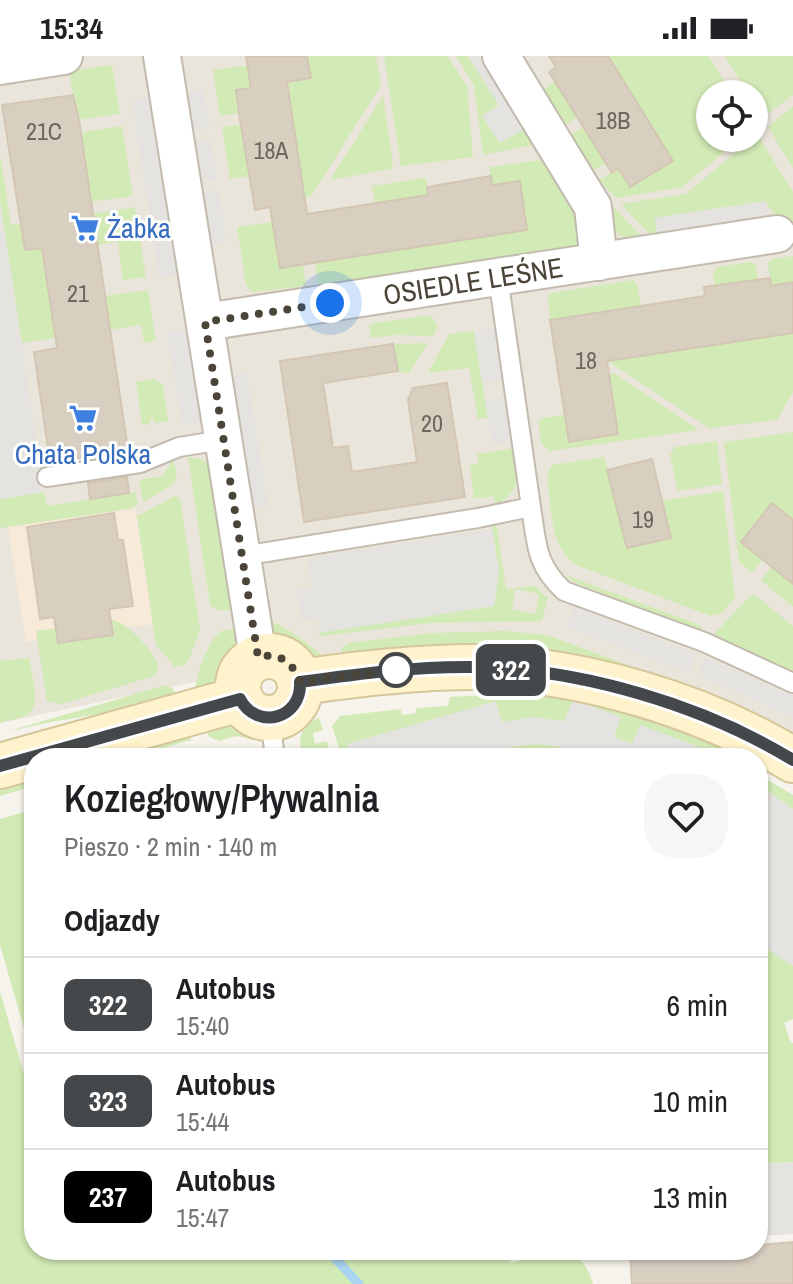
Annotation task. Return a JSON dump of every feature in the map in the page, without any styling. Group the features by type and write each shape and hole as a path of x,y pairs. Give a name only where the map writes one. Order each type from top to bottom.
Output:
{"street":[{"path":"0,66 64,56"},
{"path":"162,56 258,657"},
{"name":"OSIEDLE LEŚNE","path":"501,56 593,207 599,262"},
{"name":"OSIEDLE LEŚNE","path":"205,322 777,234"},
{"path":"115,748 261,725 288,712 299,696 300,682 295,669 283,659 266,655 246,665 239,677 261,725"},
{"path":"300,682 437,667 479,667 567,678 614,687 708,718 793,760"},
{"path":"0,766 24,762"}],"lane":[{"path":"498,277 540,561 549,578 564,591 704,642 793,683"},
{"path":"47,477 140,463 179,447 223,440"},
{"path":"242,556 531,507"}],"shaded area":[{"path":"0,56 793,56 793,743 420,648 312,657 0,723"},
{"path":"468,56 484,56 530,126 500,143 482,116 499,105"},
{"path":"203,89 210,129 187,133 181,93"},
{"path":"154,96 182,274 159,278 132,100"},
{"path":"211,140 217,180 194,183 189,143"},
{"path":"219,190 227,242 205,246 196,193"},
{"path":"0,201 44,492 0,499"},
{"path":"765,201 768,223 658,240 655,218"},
{"path":"497,328 505,379 482,383 474,331"},
{"path":"189,329 204,422 182,425 167,332"},
{"path":"247,373 268,506 245,510 223,376"},
{"path":"508,398 515,441 493,445 485,402"},
{"path":"135,508 153,624 26,642 8,527"},
{"path":"492,529 499,571 494,606 317,633 322,618 302,621 297,590 312,587 307,558"},
{"path":"574,607 696,654 689,673 567,627"},
{"path":"705,657 793,696 793,719 697,676"},
{"path":"573,699 621,717 614,737 632,744 640,725 702,748 562,748 538,744 508,748 348,748 347,744 496,701 502,722 534,717 564,721"},
{"path":"768,791 793,809 793,966 768,950"},
{"path":"793,1162 793,1234 768,1235 768,1164"}],"green space":[{"path":"307,56 376,56 381,85 312,195 305,199 287,82 311,78"},
{"path":"384,56 448,56 467,87 473,157 401,166"},
{"path":"456,56 468,56 499,105 535,123 537,140 532,145 483,155 474,85"},
{"path":"608,56 709,56 724,80 696,80 696,152 724,152 682,187 616,198 599,180 618,168 631,187 673,161"},
{"path":"725,56 793,56 793,95 768,113 768,80 740,80"},
{"path":"257,64 260,87 240,113 220,116 213,70"},
{"path":"112,65 120,114 77,120 69,71"},
{"path":"562,77 584,113 566,124 544,89"},
{"path":"383,96 393,165 391,169 330,180"},
{"path":"793,106 793,168 768,127"},
{"path":"590,123 612,159 594,170 572,134"},
{"path":"241,124 250,176 230,179 222,127"},
{"path":"122,126 133,196 90,202 16,187 12,170 82,160 79,133"},
{"path":"736,152 768,152 793,192 793,225 792,220 777,217 764,201 655,218 658,240 621,204 686,194"},
{"path":"0,154 11,225 21,224 26,250 96,239 93,214 135,207 146,277 123,280 118,242 97,245 105,296 148,290 156,341 144,343 141,325 22,343 0,201"},
{"path":"555,158 586,213 579,246 319,292 315,263 527,230 520,181 492,185 489,167"},
{"path":"426,178 428,195 375,204 372,186"},
{"path":"591,183 647,242 627,240 613,229"},
{"path":"272,222 280,268 303,265 306,286 252,292 246,285 237,227"},
{"path":"793,256 793,282 771,286 768,264 771,259"},
{"path":"750,262 756,265 759,287 716,294 713,273 717,267"},
{"path":"633,280 637,284 641,306 550,320 548,297 551,293"},
{"path":"428,316 437,323 433,336 371,338 369,324"},
{"path":"474,331 488,418 478,419 469,368 428,373 449,334"},
{"path":"793,333 793,392 777,420 709,428 608,361"},
{"path":"428,343 408,374 398,371 393,344"},
{"path":"614,373 699,430 550,451 542,444 538,421 542,418 565,415 569,442 618,434 609,374"},
{"path":"154,379 163,385 168,421 154,423 153,418 150,424 142,425 136,382"},
{"path":"793,432 793,520 741,542 762,560 752,573 739,562 724,442"},
{"path":"717,441 722,484 678,491 670,455 675,447"},
{"path":"517,448 516,481 510,495 495,504 494,496 474,499 470,465 478,464 477,454"},
{"path":"188,457 203,460 211,467 232,610 220,611 210,605"},
{"path":"604,457 627,548 671,537 662,501 723,491 735,598 722,613 711,616 576,565 567,557 556,537 547,475 552,465"},
{"path":"173,459 177,475 174,484 143,502 139,480 162,476"},
{"path":"44,492 47,506 136,492 138,505 0,528 0,499"},
{"path":"175,496 180,499 200,630 188,662 175,667 156,645 137,516"},
{"path":"496,521 506,589 535,586 548,598 542,621 431,623 321,636 317,633 494,606 499,571 492,522","holes":["515,589 539,594 536,614 512,609"]},
{"path":"771,567 793,584 793,607 761,580"},
{"path":"565,575 700,625 705,633 574,582"},
{"path":"751,595 793,626 793,671 712,636"},
{"path":"113,620 132,631 150,651 158,665 154,676 61,704 47,701 36,631"},
{"path":"265,623 282,626 325,659 306,657 290,650"},
{"path":"235,629 235,650 228,668 196,691 200,668 212,641 221,631"},
{"path":"505,631 547,635 687,687 342,657 342,647 348,643 432,633"},
{"path":"29,658 35,689 34,705 26,715 0,723 0,661"},
{"path":"166,685 178,698 6,732"},
{"path":"536,692 632,710 727,748 339,748 332,726 340,716 401,709 402,715 416,713 416,708 448,706 450,697"},
{"path":"319,718 323,730 313,733 315,744 327,741 329,748 301,748 301,734 309,723"},
{"path":"205,724 235,727 254,740 237,736 219,741 208,736"},
{"path":"189,729 191,740 164,748 123,748"},
{"path":"24,777 24,789 0,796 0,784"},
{"path":"768,780 793,795 793,1019 784,1023 793,1043 793,1162 768,1164"},
{"path":"24,812 24,1028 0,945 0,819"},
{"path":"0,992 24,1074 24,1260 510,1260 511,1263 523,1260 581,1260 593,1284 0,1284"}],"building":[{"path":"246,56 307,56 311,78 287,82 307,214 428,195 427,187 491,176 492,185 520,181 527,230 280,268 270,207 255,210 239,113 236,90 251,88"},
{"path":"549,56 608,56 673,161 630,187 618,168 612,173 549,72 556,67"},
{"path":"73,95 128,450 50,462 34,352 57,348 42,248 25,250 2,105"},
{"path":"770,278 771,286 793,282 793,333 607,361 618,434 569,442 550,320 705,296 704,287"},
{"path":"393,344 398,371 323,383 333,448 348,446 352,472 417,462 408,400 413,388 447,383 465,497 304,522 280,361"},
{"path":"652,459 671,538 627,548 607,470"},
{"path":"127,477 129,493 90,499 88,483"},
{"path":"772,503 793,520 793,584 741,542"},
{"path":"114,513 118,540 123,540 133,606 109,609 113,635 58,643 54,617 40,619 27,527"},
{"path":"793,1242 793,1284 632,1284 630,1260 768,1260 768,1244"}],"waterway":[{"path":"336,1260 359,1284"}],"bus line":[{"name":"322","path":"62,748 240,699 257,716 279,717 295,705 300,682 396,670 479,667 567,678 660,700 747,735 793,760"},
{"name":"322","path":"0,766 24,759"}],"place":[{"name":"Żabka","path":"85,228"},
{"name":"Chata Polska","path":"83,418"}],"route":[{"path":"330,303 205,322 258,657 266,655 283,659 295,669 300,682 396,670"}]}
